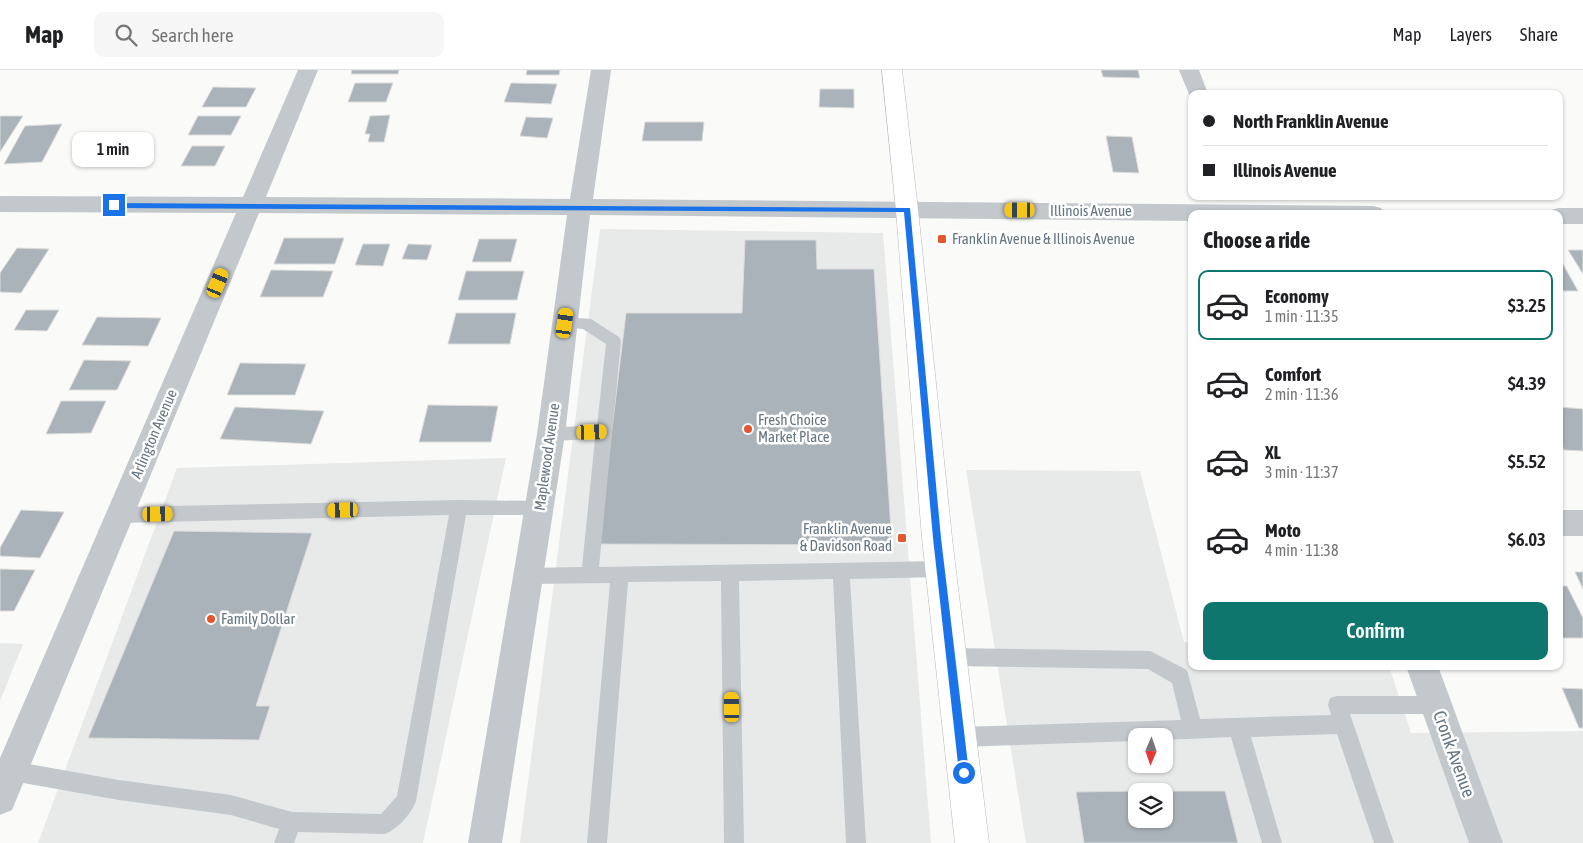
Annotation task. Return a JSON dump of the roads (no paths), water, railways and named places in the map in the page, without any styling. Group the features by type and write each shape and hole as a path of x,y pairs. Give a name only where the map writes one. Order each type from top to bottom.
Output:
{"street":[{"name":"Arlington Avenue","path":"0,798 308,70"},
{"name":"Maplewood Avenue","path":"485,843 527,576 540,508 580,207 601,70"},
{"path":"892,70 907,210 940,569 972,843"},
{"path":"1189,70 1196,90"},
{"name":"Illinois Avenue","path":"0,204 907,210 1243,208 1286,210"},
{"path":"1563,216 1583,216"},
{"path":"1563,523 1583,523"},
{"name":"Cronk Avenue","path":"1424,670 1486,843"}],"lane":[{"path":"565,323 586,323 614,341 590,574"},
{"path":"551,434 604,432"},
{"path":"12,770 119,790 230,806 292,822 385,824 406,801 459,507"},
{"path":"120,515 459,507 540,508"},
{"path":"527,576 940,569"},
{"path":"842,570 856,843"},
{"path":"730,572 734,843"},
{"path":"597,843 620,573"},
{"path":"950,657 1150,660 1180,678 1193,728"},
{"path":"1384,843 1337,705 1437,705"},
{"path":"960,738 1343,724"},
{"path":"1238,727 1272,843"},
{"path":"284,843 292,822"}],"place":[{"name":"Franklin Avenue & Illinois Avenue","path":"942,239"},
{"name":"Fresh Choice Market Place","path":"748,429"},
{"name":"Franklin Avenue & Davidson Road","path":"902,538"},
{"name":"Family Dollar","path":"211,619"}]}
